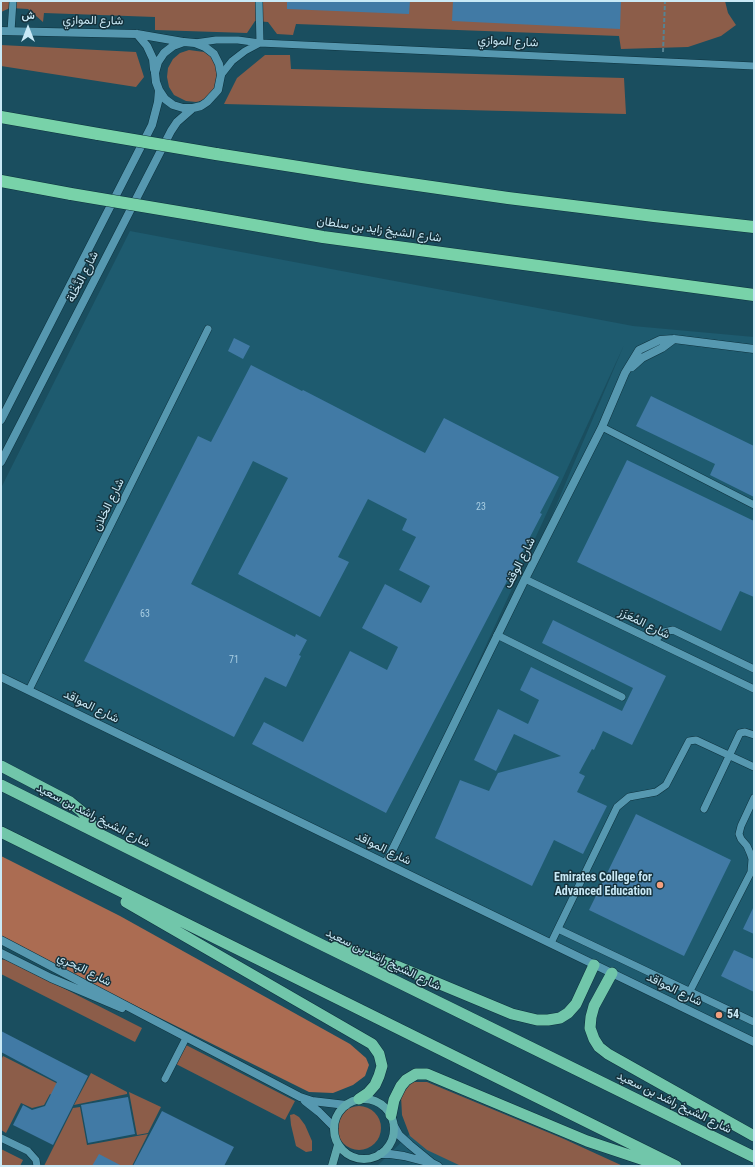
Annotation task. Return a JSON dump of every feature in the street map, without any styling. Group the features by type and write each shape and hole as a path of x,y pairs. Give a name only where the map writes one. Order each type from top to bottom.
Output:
{"highway":[{"path":"1,117 216,154 362,177 508,198 754,227"},
{"name":"شارع الشيخ زايد بن سلطان","path":"1,181 324,237 751,296"},
{"path":"1,766 70,802 90,821 96,833"},
{"name":"شارع الشيخ راشد بن سعيد","path":"1,785 754,1157"},
{"path":"1,832 676,1166"},
{"path":"42,853 372,1044 379,1054 382,1066 375,1085 368,1093 359,1099"},
{"path":"304,936 384,961 512,1014 537,1020 560,1018 568,1013 576,1004 594,964"},
{"path":"612,973 594,1006 591,1016 590,1028 599,1047 608,1054 754,1136"},
{"path":"392,1120 394,1100 406,1080 416,1074 427,1074 587,1141 662,1166"}],"main road":[{"path":"365,1166 388,1147 393,1137 392,1120 385,1107 368,1099 359,1099 346,1105 340,1111 334,1128 338,1145 351,1156 359,1158 367,1159 378,1155"},
{"path":"332,1166 338,1145"}],"street":[{"name":"شارع الموازي","path":"1,31 137,34 184,42"},
{"name":"شارع الموازي","path":"137,34 153,59 155,73"},
{"path":"184,42 194,43 205,47 214,54 219,64 221,75 218,90 208,102 193,108 183,108 173,105 165,99 158,90 155,73 158,62 164,53 173,46 184,42"},
{"name":"شارع النَّخْلة","path":"1,420 152,125 157,108 158,90"},
{"name":"شارع النَّخْلة","path":"1,462 171,131 177,122 193,108"},
{"name":"شارع الوقف","path":"386,863 497,635 602,427 625,373 642,358 662,348 674,339 754,349"},
{"name":"شارع المواقد","path":"1,677 754,1042"},
{"name":"شارع البَحرِي","path":"1,940 186,1038 300,1096 318,1102 346,1105"},
{"name":"شارع البَحرِي","path":"2,955 83,992 156,1022"},
{"name":"شارع البَحرِي","path":"300,1096 319,1112 334,1128"},
{"path":"392,1120 399,1135 435,1165"},
{"path":"378,1155 404,1156 435,1165"}],"lane":[{"path":"11,31 13,1"},
{"path":"221,75 232,61 245,50 260,43 259,1"},
{"name":"شارع الموازي","path":"194,43 216,40 238,40 260,43 754,66"},
{"name":"شارع الخلان","path":"29,690 208,329"},
{"path":"602,427 754,505"},
{"name":"شارع المُعَزَز","path":"525,579 754,689"},
{"path":"654,641 664,632 673,630 754,669"},
{"path":"497,635 622,697"},
{"path":"704,809 740,733 745,732 754,735"},
{"path":"551,943 619,804 636,794 656,792 666,785 687,743 691,740 696,740 754,767"},
{"path":"690,991 751,872 752,859 750,852 747,846 740,839 739,834 740,826 754,798"},
{"path":"558,929 754,1022"},
{"path":"164,1079 186,1038"},
{"path":"1,1138 28,1151 36,1160 37,1166"}],"path":[{"path":"663,61 665,1"}],"shaded area":[{"path":"1,1 725,1 728,13 736,25 721,36 688,47 621,49 619,36 296,24 293,35 277,34 268,22 255,21 247,33 155,30 155,17 44,13 43,22 28,9 10,8 1,12"},
{"path":"1,45 136,52 144,77 136,87 1,66"},
{"path":"189,50 204,52 217,64 217,87 205,100 196,102 186,101 174,95 169,87 167,77 168,68 173,59 180,53"},
{"path":"265,55 290,55 291,69 624,78 626,114 224,104 237,78"},
{"path":"130,231 633,326 754,337 754,1042 1,677 1,488","holes":["624,345 525,579 396,841"]},
{"path":"1,856 120,916 350,1044 366,1058 369,1065 365,1076 353,1085 333,1093 309,1092 1,939"},
{"path":"6,959 142,1028 135,1042 1,974 1,960"},
{"path":"186,1045 295,1101 285,1120 176,1064 179,1048"},
{"path":"3,1056 78,1094 72,1106 50,1094 44,1105 32,1108 21,1103 6,1133 1,1130 1,1060"},
{"path":"91,1073 127,1092 127,1094 74,1105"},
{"path":"412,1082 427,1082 564,1139 623,1166 461,1166 427,1150 410,1136 402,1115 401,1096"},
{"path":"129,1092 161,1107 148,1133 137,1135"},
{"path":"359,1106 371,1110 377,1116 381,1128 377,1140 371,1146 359,1150 347,1146 341,1140 337,1128 341,1116 347,1110"},
{"path":"80,1107 87,1145 148,1134 132,1166 44,1166 73,1108"},
{"path":"294,1114 299,1117 305,1125 312,1141 312,1151 306,1152 296,1146 290,1115"},
{"path":"417,1127 539,1166 377,1166"},
{"path":"1,1149 23,1160 20,1166 1,1166"}],"building":[{"path":"287,1 410,1 409,14 287,9"},
{"path":"453,1 621,1 620,29 452,21"},
{"path":"234,338 250,346 243,359 228,351"},
{"path":"251,365 425,453 444,418 559,477 540,513 542,514 386,813 252,744 264,722 303,742 350,651 387,670 398,647 362,628 385,584 421,603 430,586 399,570 416,537 402,530 407,519 368,499 338,557 349,562 320,617 238,574 288,478 253,461 191,584 295,637 296,634 307,640 286,687 265,677 234,737 84,661 198,436 211,442"},
{"path":"651,396 754,446 754,497 710,475 715,464 636,426"},
{"path":"627,460 754,521 754,597 740,591 721,631 577,562"},
{"path":"553,620 666,676 632,745 603,731 594,750 592,749 579,773 585,776 577,792 607,806 583,854 554,840 532,886 435,838 460,780 489,791 498,773 561,756 514,734 496,771 474,760 498,709 528,724 539,700 520,690 531,667 622,711 633,688 542,643"},
{"name":"Emirates College for Advanced Education","path":"636,814 731,860 684,956 589,910"},
{"path":"754,906 754,934 743,929"},
{"path":"734,950 754,959 754,992 721,976"},
{"path":"1,1031 88,1076 53,1145 13,1125 23,1105 32,1110 45,1106 57,1082 1,1052"},
{"path":"128,1097 135,1134 88,1143 81,1105"},
{"path":"162,1111 234,1147 224,1166 133,1166"},
{"path":"99,1154 122,1166 92,1166"}],"place":[{"name":"Emirates College for Advanced Education","path":"660,885"},
{"name":"54","path":"719,1015"}]}
